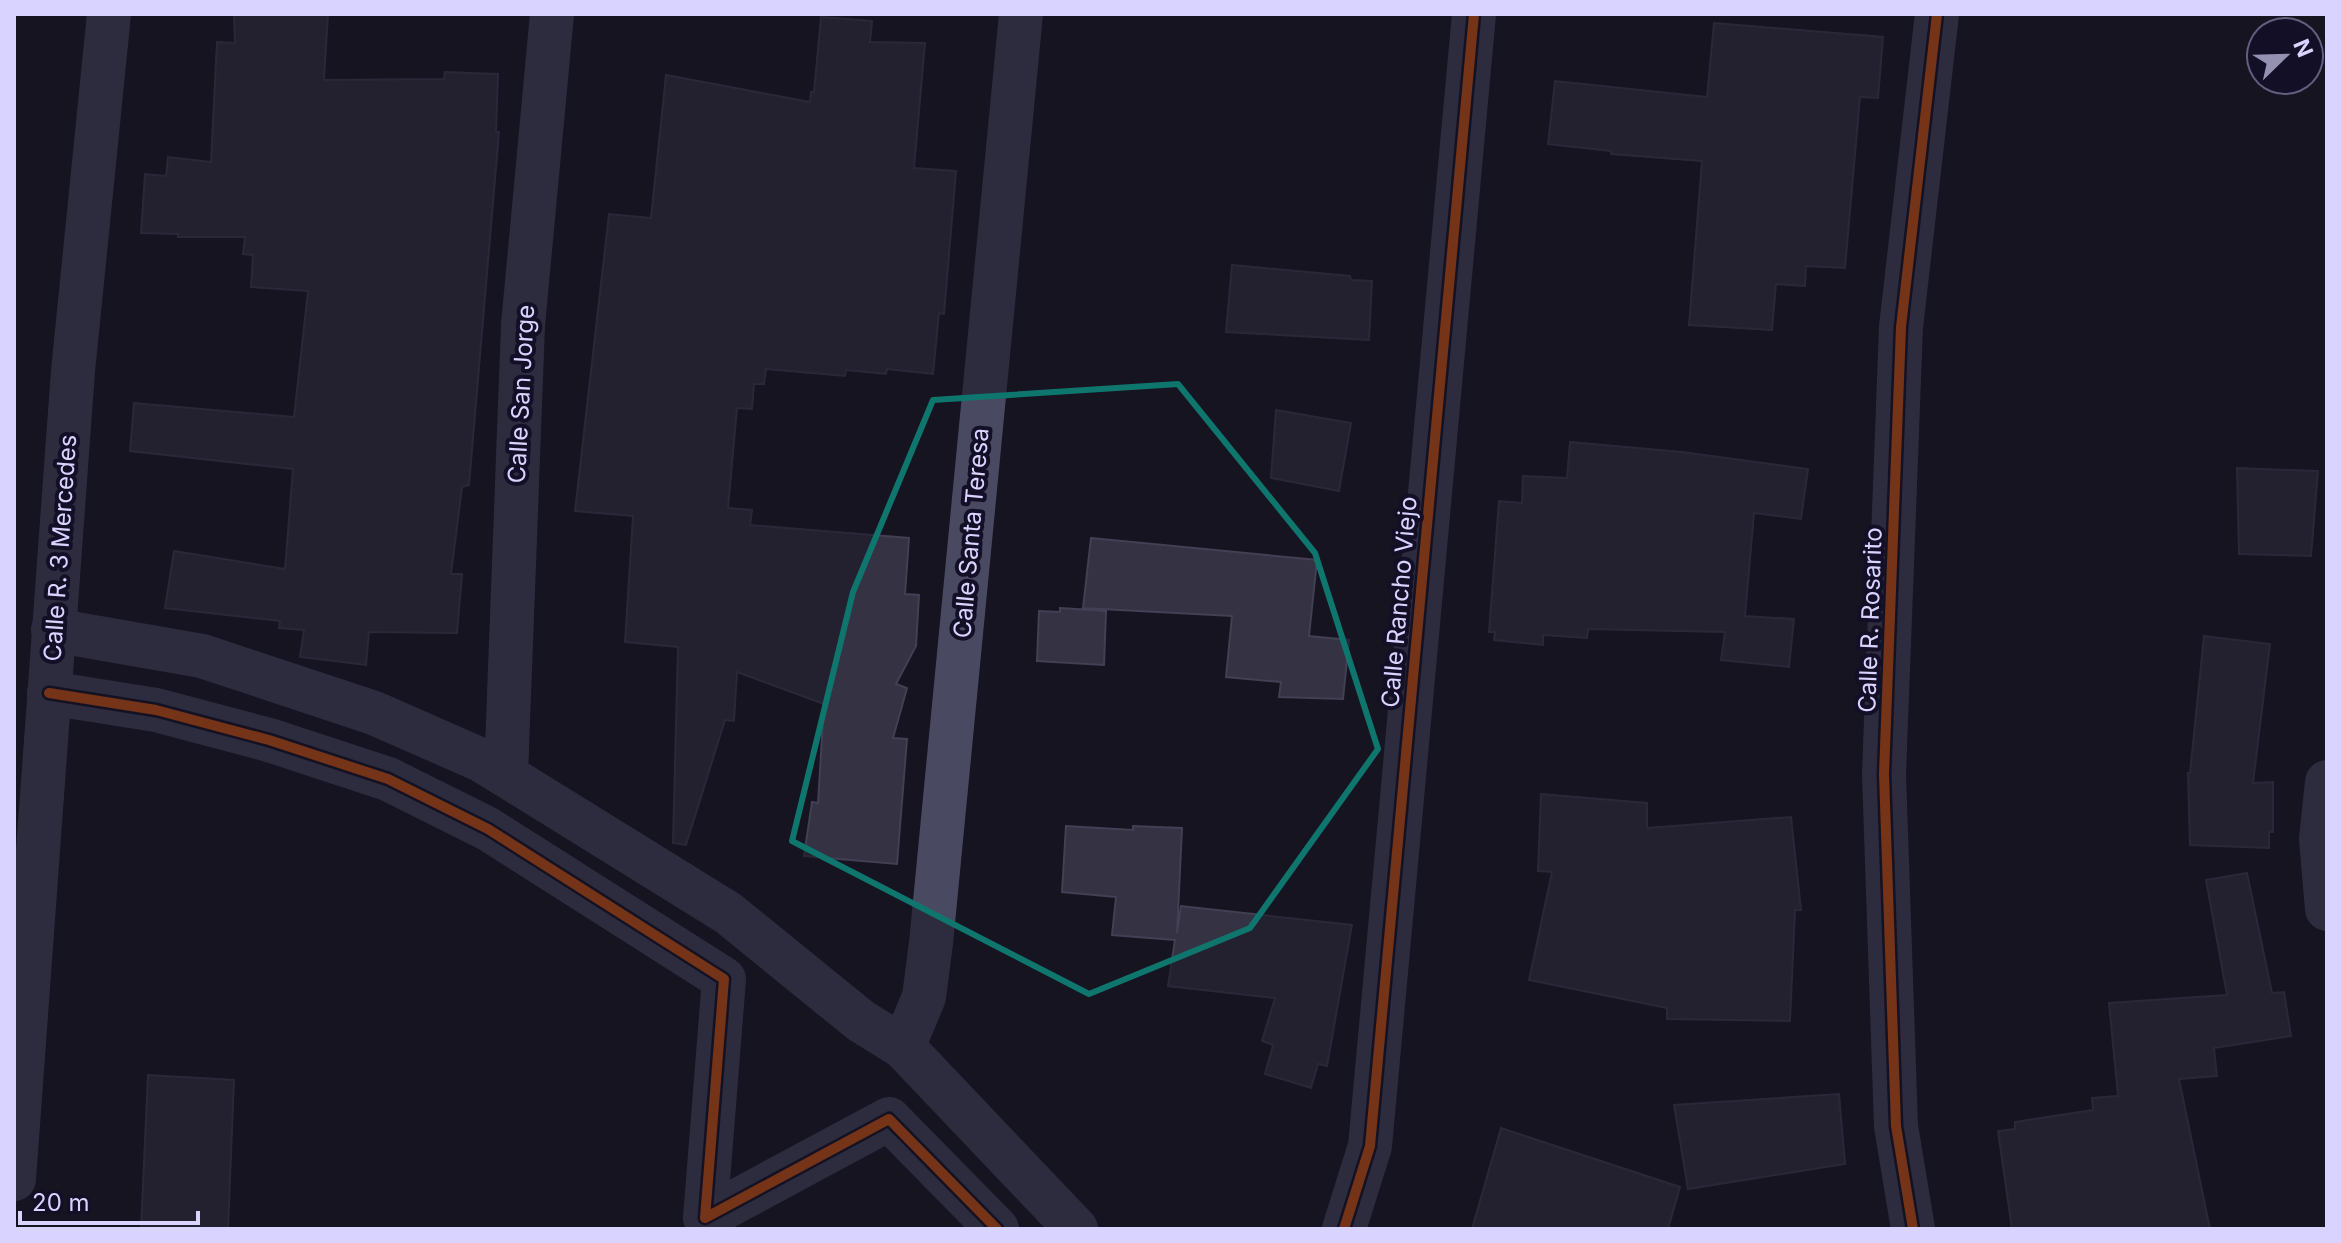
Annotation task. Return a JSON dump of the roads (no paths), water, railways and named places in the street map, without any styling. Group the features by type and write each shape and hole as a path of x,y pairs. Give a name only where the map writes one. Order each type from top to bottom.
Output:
{"street":[{"name":"Calle R. 3 Mercedes","path":"14,1179 73,371 109,14"},
{"name":"Calle San Jorge","path":"506,775 523,325 552,14"},
{"name":"Calle Santa Teresa","path":"903,1047 924,997 931,943 1021,14"},
{"name":"Calle Rancho Viejo","path":"1351,1210 1370,1146 1474,14"},
{"name":"Calle R. Rosarito","path":"1913,1229 1896,1126 1884,774 1901,327 1937,14"},
{"path":"53,630 202,656 374,713 481,760 728,913 861,1021 903,1047 1076,1229"},
{"path":"49,693 156,710 269,740 388,779 493,832 724,979 701,1224"},
{"path":"2327,782 2321,839 2327,909"},
{"path":"701,1224 889,1119 997,1229"}]}
